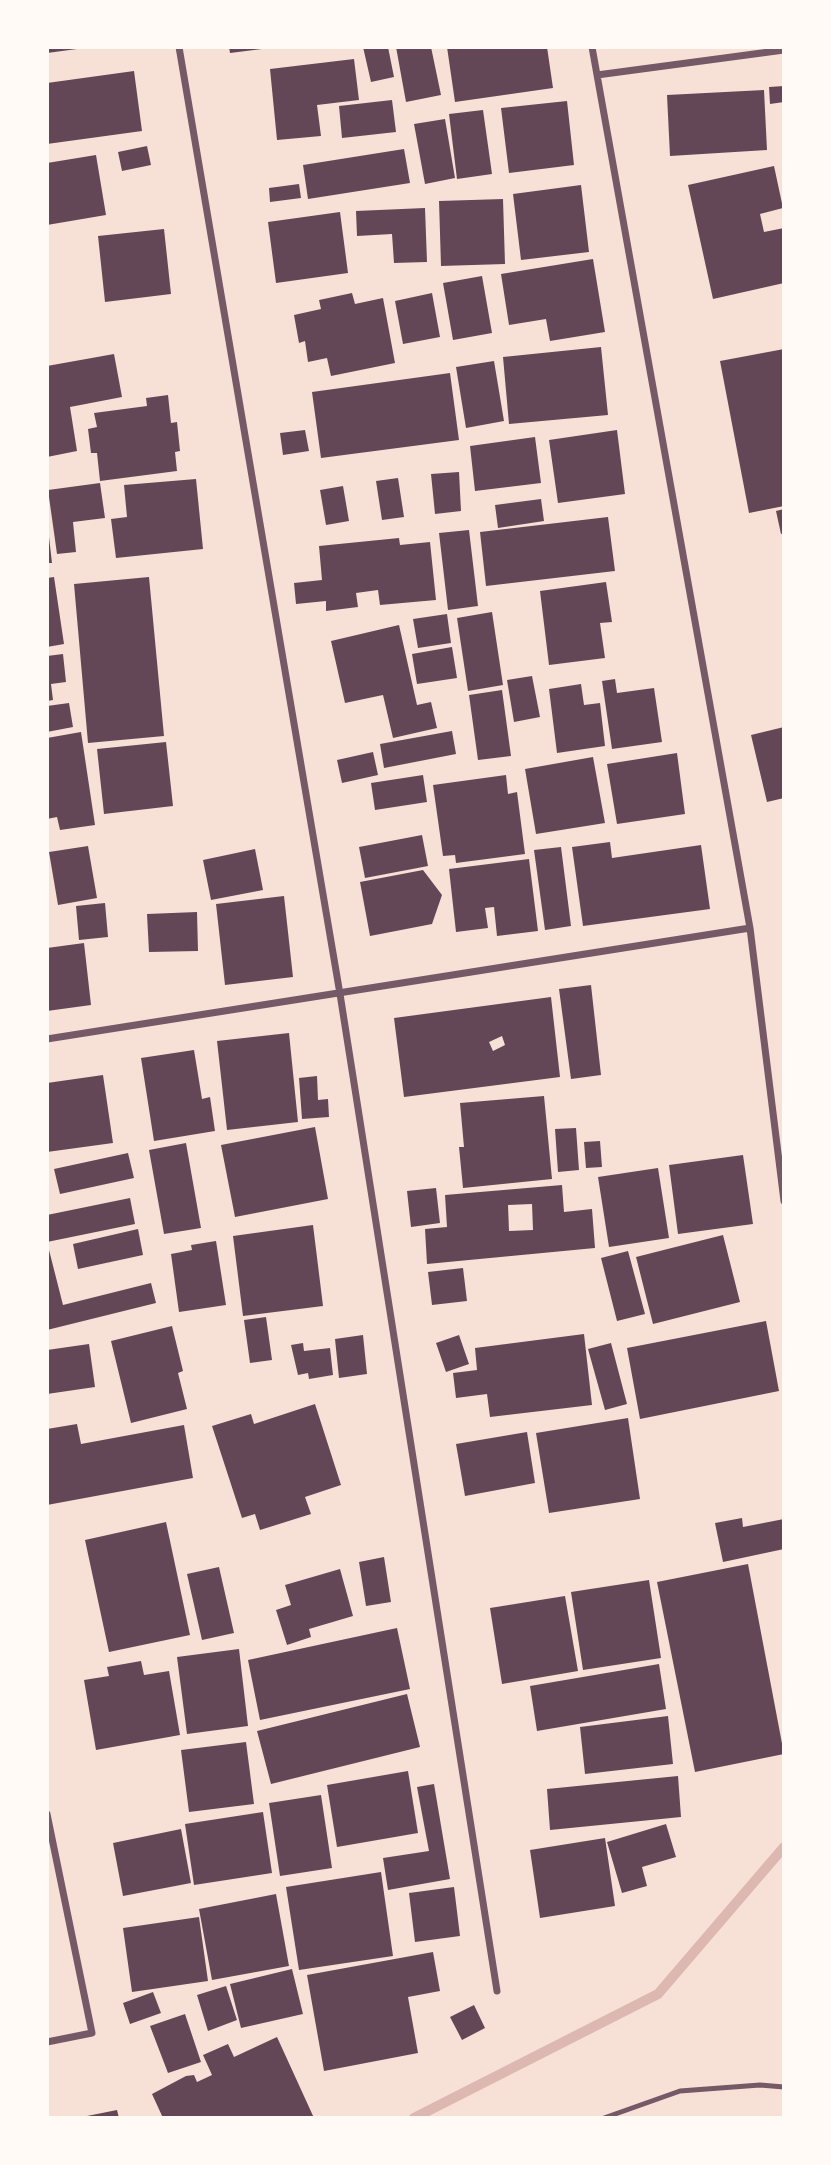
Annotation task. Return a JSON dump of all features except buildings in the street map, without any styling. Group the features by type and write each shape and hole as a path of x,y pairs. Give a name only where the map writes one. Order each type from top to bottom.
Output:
{"street":[{"path":"179,47 341,994 497,1992"},
{"path":"592,47 750,928 784,1201"},
{"path":"597,75 784,50"},
{"path":"47,1039 750,928"},
{"path":"47,1814 92,2033 47,2042"}],"lane":[{"path":"604,2118 680,2091 760,2085 784,2087"}],"waterway":[{"path":"414,2118 658,1994 784,1847"}]}
